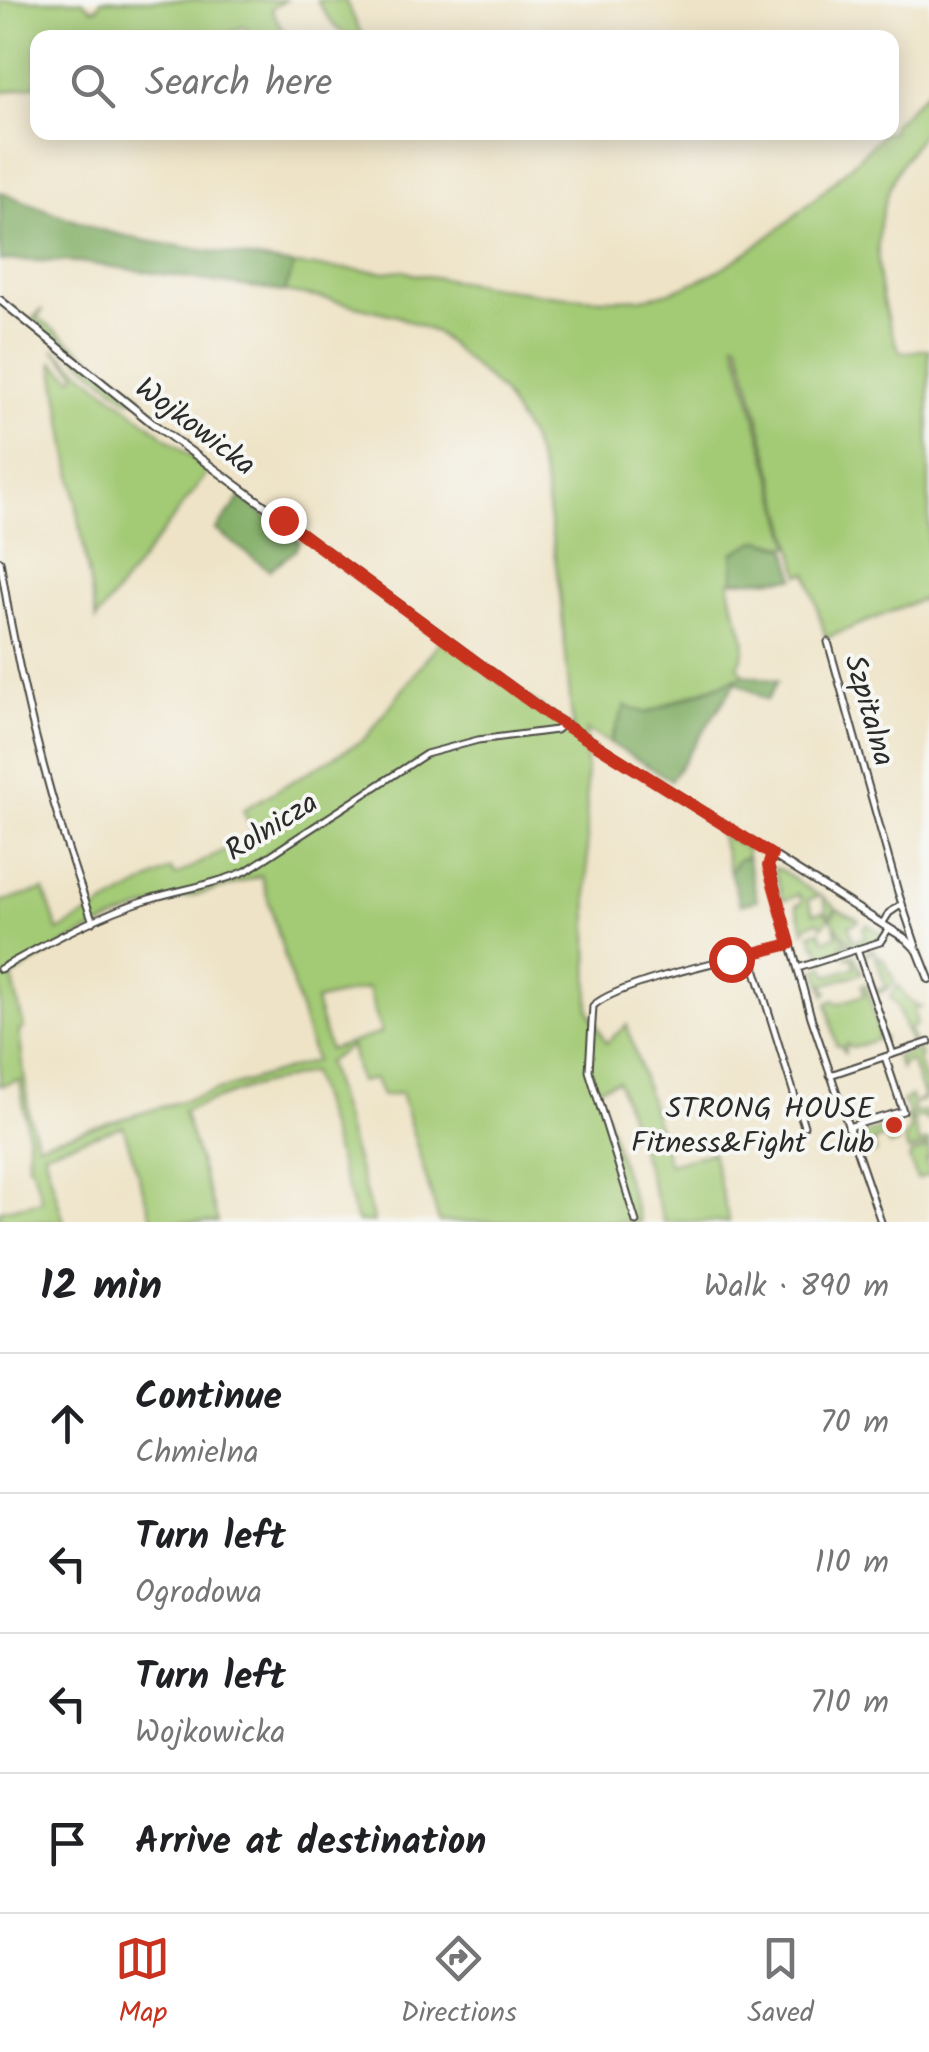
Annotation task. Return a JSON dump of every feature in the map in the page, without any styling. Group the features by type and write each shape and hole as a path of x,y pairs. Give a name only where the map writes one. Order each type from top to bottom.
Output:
{"street":[{"name":"Wojkowicka","path":"0,300 171,438 563,724 917,949"},
{"path":"0,562 10,626 36,737 63,835 93,922"},
{"name":"Szpitalna","path":"828,642 902,904 929,979"},
{"name":"Rolnicza","path":"0,969 93,922 148,900 218,883 246,871 426,754 478,740 556,730 563,724"},
{"path":"772,855 768,866 797,969 881,1222"},
{"path":"797,969 880,942 889,913 902,904"},
{"path":"901,936 908,922"},
{"path":"636,1222 590,1071 591,1011 604,998 665,976 790,944"},
{"path":"858,949 893,1054"},
{"path":"751,954 804,1126"},
{"path":"830,1075 929,1042"},
{"path":"848,1128 903,1110 885,1057"}],"green space":[{"path":"0,0 82,0 92,9 101,0 286,0 271,9 283,30 247,30 244,26 236,30 30,30 30,87 0,93"},
{"path":"317,0 345,0 360,30 339,30"},
{"path":"929,89 929,120 899,167 887,195 881,217 878,263 885,309 901,353 929,349 929,619 922,599 826,638 807,573 800,575 739,343 735,342 791,547 759,540 733,553 734,581 730,581 730,590 744,636 738,667 745,675 671,702 613,732 610,743 586,730 586,744 594,750 586,749 589,1010 606,1043 627,1025 669,1164 712,1152 729,1222 664,1222 618,1081 597,1088 640,1222 439,1222 401,1093 382,1096 375,1079 359,1082 351,1046 327,1062 374,1222 357,1222 311,1072 248,1088 183,1111 218,1222 153,1222 123,1126 44,1152 64,1222 0,1222 0,1210 42,1201 28,1164 20,1080 0,1086 0,902 44,890 58,931 171,869 175,876 254,834 243,810 365,739 443,637 573,730 544,480 532,442 501,391 437,333 397,316 285,292 294,265 402,270 556,296 641,298 673,291 707,277 772,234 877,140 899,140 899,118","holes":["261,875 315,1061 38,1144 29,1115 19,1031 24,1028 12,977 71,941 119,918","368,988 381,1033 329,1050 315,1001"]},
{"path":"0,192 97,229 294,265 285,292 79,262 0,260"},
{"path":"43,309 38,318 141,396 129,400 35,324 33,318"},
{"path":"53,349 209,471 96,620 53,362 73,378 77,373"},
{"path":"241,497 300,542 295,551 269,570 216,530"},
{"path":"759,540 787,548 795,578 734,581 733,553"},
{"path":"745,675 778,681 767,700 736,682 671,780 610,743 625,706 647,713"},
{"path":"720,833 746,849 747,857 738,860 730,872"},
{"path":"747,857 757,900 740,905 730,872 738,860"},
{"path":"774,868 819,896 808,900 814,914 823,911 829,918 822,927 819,921 805,926 805,932 796,905 801,904 802,898 797,893 798,896 783,900"},
{"path":"822,896 836,908 829,918"},
{"path":"837,909 859,921 849,925 853,941 865,937 863,929 867,924 883,935 877,942 853,947 831,919"},
{"path":"834,926 845,939 841,945 848,944 848,952 846,948 826,955 821,961 811,933 820,931 824,940 837,936"},
{"path":"873,949 895,981 876,994 872,986 877,991 886,987 874,951 864,954 872,984 862,955"},
{"path":"854,954 862,973 823,985 828,992 825,995 817,969 824,966 828,976 855,967 852,957 844,957"},
{"path":"866,984 879,1034 884,1038 877,1033 879,1039 852,1048 846,1044 845,1054 836,1045 827,1003 835,1000 837,1004 864,995 862,985"},
{"path":"898,985 907,999 921,1007 914,1009 917,1025 909,1029 914,1044 890,997"},
{"path":"919,1050 928,1090 924,1092 926,1099 915,1103 924,1098 911,1061 901,1064 901,1070 896,1057"},
{"path":"911,1096 915,1114 925,1111 928,1121 923,1117 913,1120 919,1143 929,1141 929,1145 908,1151 904,1138 910,1130 909,1121 914,1118 908,1119 911,1113 902,1102"},
{"path":"885,1128 888,1138 896,1136 898,1143 889,1146 885,1137 873,1141 876,1152 867,1156 861,1135"},
{"path":"929,1148 929,1175 917,1179 909,1158"}],"place":[{"name":"STRONG HOUSE Fitness&Fight Club","path":"894,1125"}],"route":[{"path":"283,520 547,714 772,855 768,866 790,944 731,959"}]}
